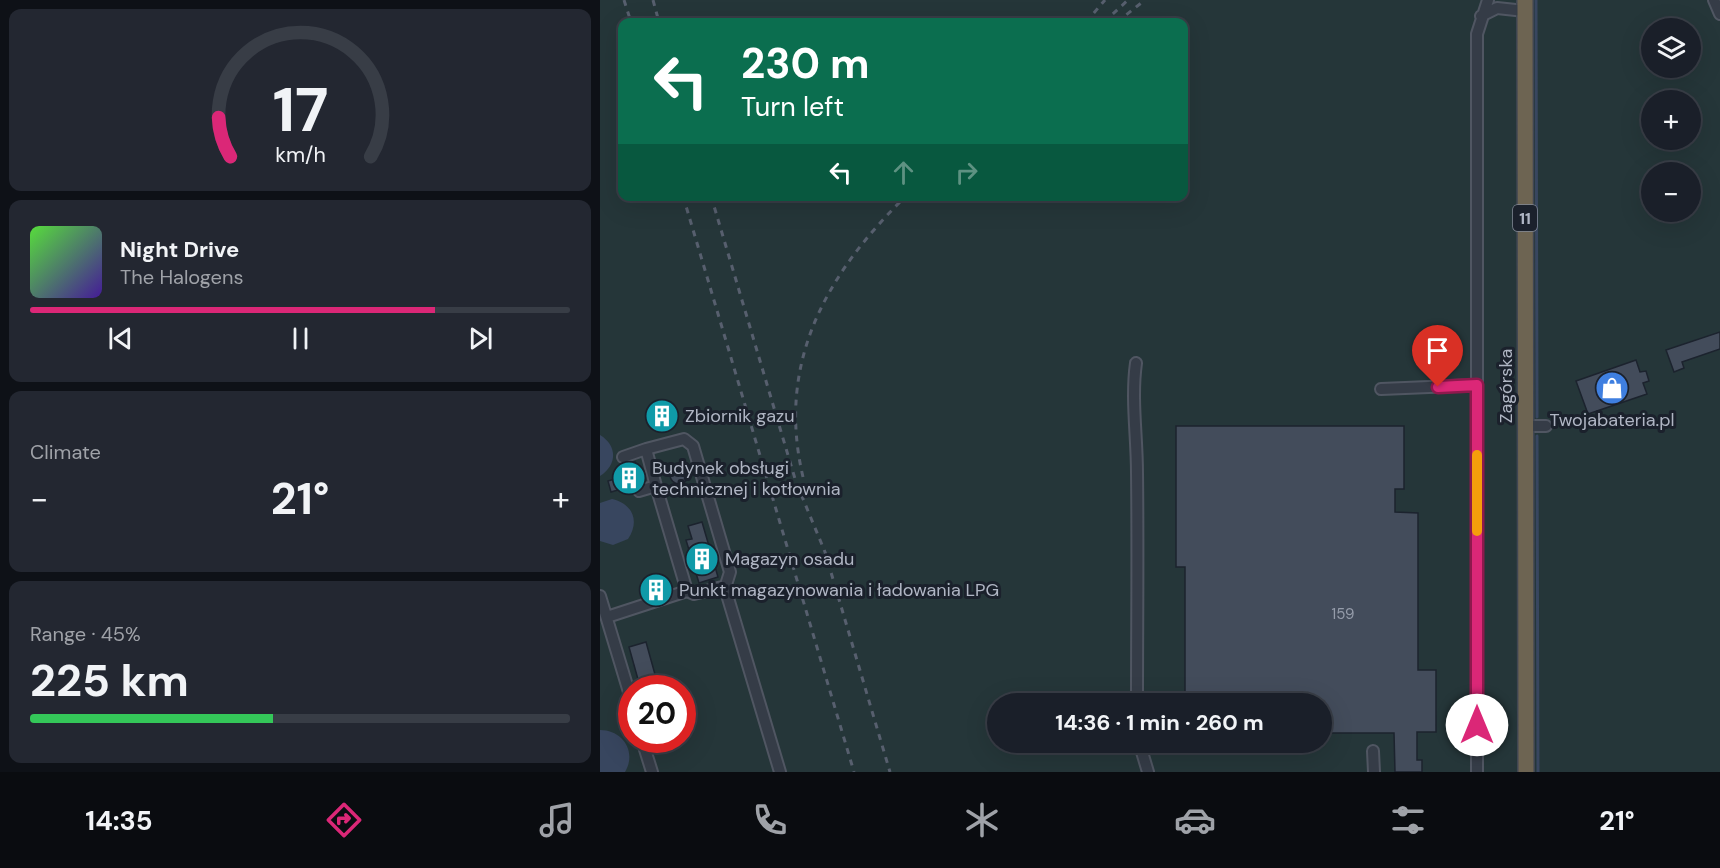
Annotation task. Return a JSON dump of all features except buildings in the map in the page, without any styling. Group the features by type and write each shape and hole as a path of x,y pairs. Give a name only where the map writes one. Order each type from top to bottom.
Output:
{"highway":[{"name":"Zagórska","path":"1525,5 1526,772"}],"street":[{"path":"1477,772 1477,34 1488,0"},
{"path":"1714,0 1720,14"},
{"path":"1481,16 1497,8 1525,5"},
{"path":"1136,363 1132,388 1137,425 1137,693"},
{"path":"1381,389 1477,385"},
{"path":"1526,426 1546,426"},
{"path":"623,457 684,439 693,446 730,572 726,585 780,772"},
{"path":"646,449 687,591"},
{"path":"639,490 656,486"},
{"path":"604,612 687,591 694,594 726,585"},
{"path":"600,596 624,675"},
{"path":"1373,751 1374,772"},
{"path":"646,753 652,772"},
{"path":"1142,753 1148,772"}],"shaded area":[{"path":"600,0 1720,0 1720,772 600,772"}],"water":[{"path":"600,435 610,444 613,456 610,466 600,476"},
{"path":"612,499 625,505 634,520 634,526 628,539 613,545 600,541 600,503"},
{"path":"600,730 618,736 618,753 628,753 629,757 625,772 600,772"}],"waterway":[{"path":"1536,0 1537,417"},
{"path":"1537,436 1538,772"}],"railway":[{"path":"624,0 630,18"},
{"path":"653,0 658,18"},
{"path":"1089,18 1105,0"},
{"path":"1108,18 1128,0"},
{"path":"1122,18 1145,0"},
{"path":"684,201 854,772"},
{"path":"712,201 796,482 825,552 890,772"},
{"path":"803,477 796,435 796,396 803,359 814,323 831,289 852,257 901,201"}],"slow traffic":[{"path":"1477,455 1477,531"}],"place":[{"name":"Twojabateria.pl","path":"1612,388"},
{"name":"Zbiornik gazu","path":"662,416"},
{"name":"Budynek obsługi technicznej i kotłownia","path":"629,478"},
{"name":"Magazyn osadu","path":"702,559"},
{"name":"Punkt magazynowania i ładowania LPG","path":"656,590"}],"route":[{"path":"1438,387 1477,385 1477,725"}]}
